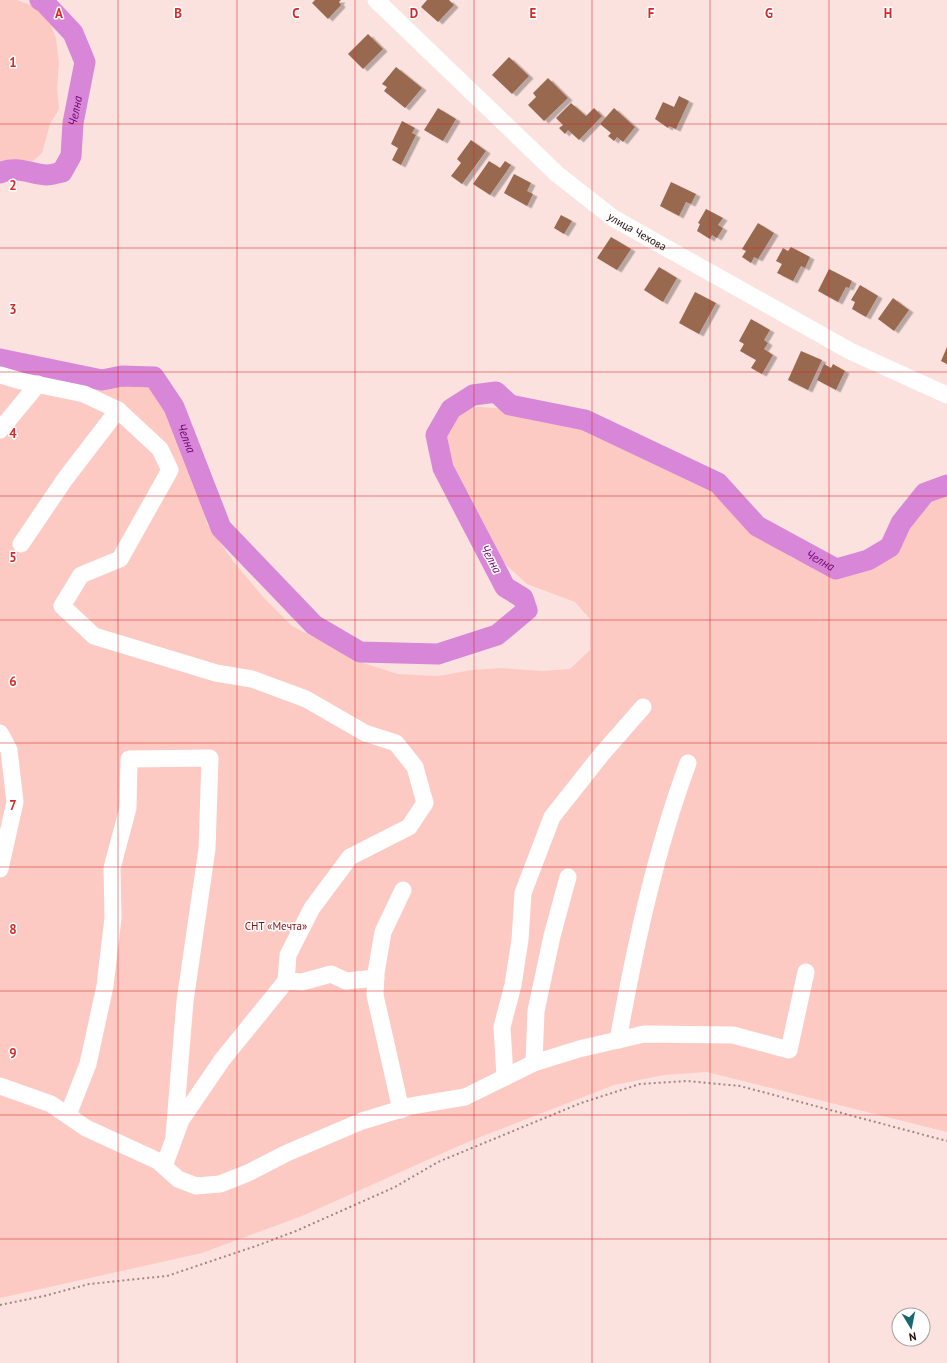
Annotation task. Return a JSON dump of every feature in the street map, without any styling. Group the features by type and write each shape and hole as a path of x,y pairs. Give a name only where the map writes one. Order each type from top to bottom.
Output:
{"street":[{"name":"улица Чехова","path":"376,0 557,174 612,218 850,351 947,395"},
{"path":"0,375 84,394 118,410 160,449 170,470 120,559 81,575 62,606 94,636 216,673 252,680 306,699 365,733 396,743 416,767 425,803 409,827 350,857 312,908 288,956 286,981 278,988 222,1060 181,1120 164,1166"},
{"path":"0,430 38,384"},
{"path":"21,544 65,479 118,410"},
{"path":"505,1077 502,1028 513,986 520,940 523,893 552,817 601,755 643,707"},
{"path":"0,733 9,750 15,802 0,869"},
{"path":"68,1115 88,1064 105,986 114,918 112,868 128,808 129,759 210,758 207,849 185,1001 174,1136"},
{"path":"618,1040 631,968 670,811 688,763"},
{"path":"534,1063 536,1011 552,936 568,877"},
{"path":"401,1110 375,995 383,932 403,890"},
{"path":"0,1086 51,1104 86,1128 158,1161 178,1179 196,1186 220,1184 248,1173 287,1153 362,1121 401,1110 464,1097 534,1063 579,1049 644,1034 733,1035 789,1050 806,972"},
{"path":"286,981 302,982 331,974 346,981 376,978"}],"path":[{"path":"0,1305 44,1296 89,1284 167,1276 256,1246 296,1231 395,1187 438,1162 581,1103 640,1084 687,1081 740,1086 947,1141"}],"green space":[{"path":"0,0 17,0 38,8 49,20 56,38 59,63 57,88 59,109 50,124 42,153 19,173 0,180"},
{"name":"СНТ «Мечта»","path":"0,358 86,370 156,384 166,393 179,418 196,476 207,524 233,561 264,598 292,626 366,664 398,674 438,676 472,670 501,668 542,671 570,669 590,650 590,619 575,602 527,584 468,530 458,513 449,485 435,455 432,443 437,425 456,408 480,407 521,410 590,426 674,465 736,509 792,558 818,568 840,564 871,553 885,544 913,496 932,487 947,484 947,1132 707,1072 664,1075 614,1085 470,1141 302,1216 202,1253 0,1298"}],"building":[{"path":"315,0 341,0 339,2 341,5 328,19 312,3"},
{"path":"427,0 449,0 454,5 438,22 421,7"},
{"path":"368,34 383,49 363,69 348,54"},
{"path":"509,57 529,76 512,94 492,75"},
{"path":"396,67 422,88 405,108 384,91 387,87 382,84"},
{"path":"548,78 568,98 544,121 528,105 536,97 533,93"},
{"path":"679,96 689,101 676,129 669,126 668,128 655,119 663,102 674,107"},
{"path":"571,103 586,116 594,108 602,116 579,140 568,130 565,134 559,128 563,125 556,118"},
{"path":"438,108 456,119 443,141 424,130"},
{"path":"614,108 635,127 623,142 617,137 614,141 608,136 611,133 600,124"},
{"path":"402,121 415,128 412,133 416,135 401,165 392,160 398,148 391,144"},
{"path":"471,140 486,151 462,184 451,176 461,163 457,159"},
{"path":"489,161 500,168 505,161 511,165 490,195 473,184"},
{"path":"514,174 531,183 527,191 533,194 527,206 504,193"},
{"path":"671,182 696,194 691,204 686,202 679,216 660,206"},
{"path":"706,209 723,218 718,225 723,228 717,238 712,235 710,239 697,231 700,224 698,223"},
{"path":"561,215 572,221 564,234 554,228"},
{"path":"758,223 774,233 758,259 754,257 751,263 742,257 746,251 742,249"},
{"path":"611,237 631,249 617,270 597,258"},
{"path":"791,247 810,257 805,268 801,266 793,281 777,273 782,264 776,261 783,248 788,251"},
{"path":"659,267 677,278 663,302 644,290"},
{"path":"829,269 852,281 849,288 846,287 838,302 818,291"},
{"path":"860,285 878,296 866,317 852,309 855,302 851,300"},
{"path":"695,292 716,303 699,334 679,323"},
{"path":"893,298 909,310 894,331 878,319"},
{"path":"751,319 770,330 764,340 768,343 764,349 773,355 762,374 751,368 756,360 740,351 744,344 739,341"},
{"path":"947,347 947,364 941,361"},
{"path":"801,351 822,360 808,390 788,380"},
{"path":"824,364 831,368 833,364 845,371 836,390 817,380"}],"waterway":[{"name":"Челна","path":"0,173 12,170 46,175 62,172 71,156 73,123 85,62 73,33 44,2 40,0"},
{"name":"Челна","path":"0,359 102,380 122,376 154,377 174,407 221,528 314,625 360,652 438,654 497,635 527,610 523,598 505,587 443,468 436,435 451,409 473,395 496,392 510,405 585,420 718,483 757,526 836,569 868,560 890,547 901,523 925,493 947,485"}]}
